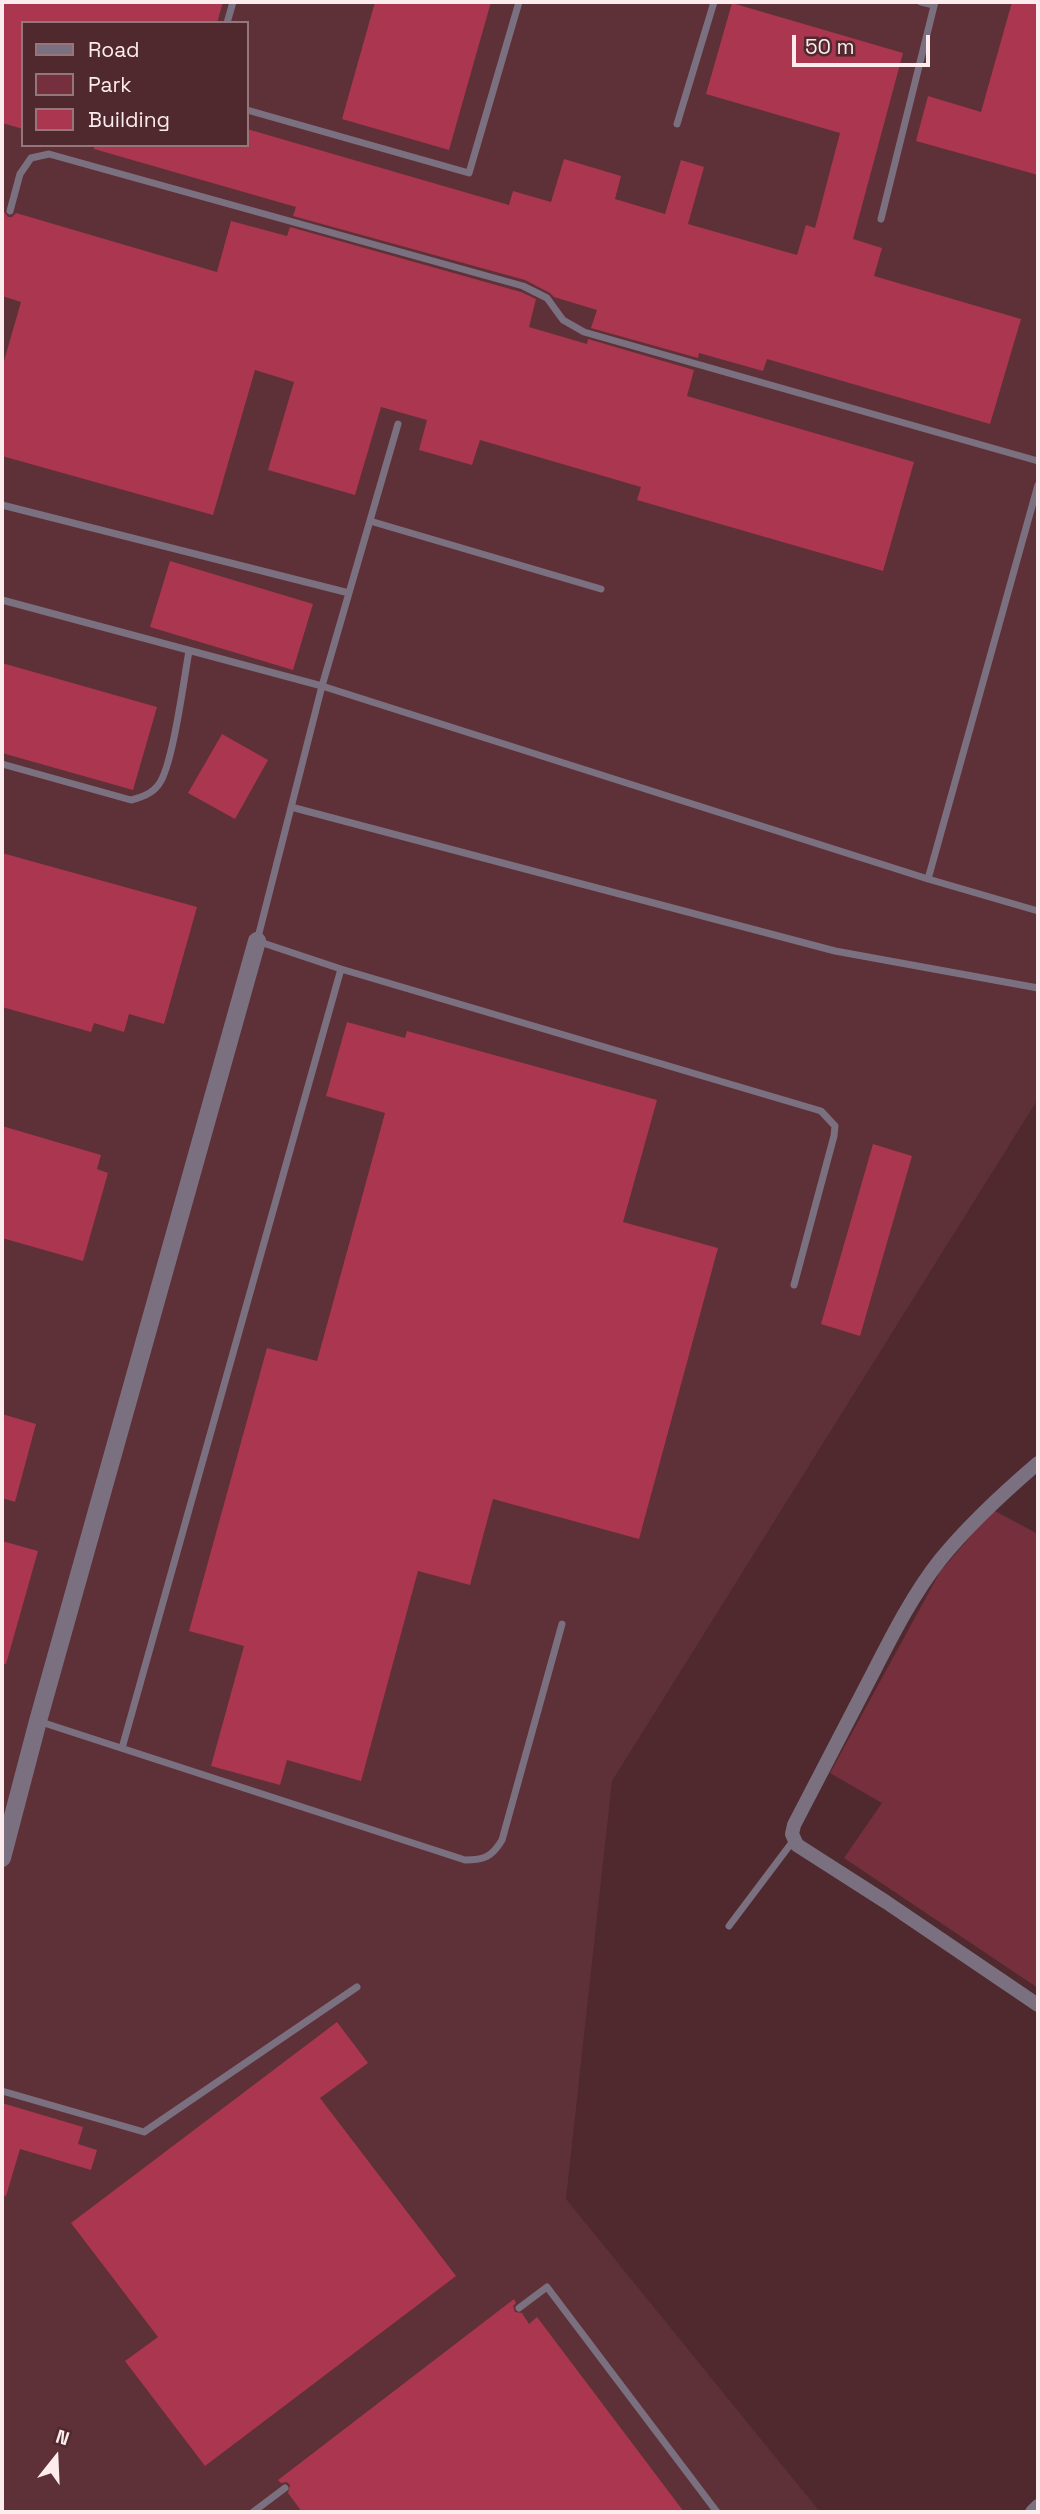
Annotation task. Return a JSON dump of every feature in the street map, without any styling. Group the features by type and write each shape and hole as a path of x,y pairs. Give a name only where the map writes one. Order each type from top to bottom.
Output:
{"street":[{"path":"2,1858 6,1829 257,941"},
{"path":"1038,1463 989,1505 967,1529 939,1562 916,1597 895,1630 794,1825 793,1840 804,1850 1038,2005"},
{"path":"1032,2512 1038,2506"}],"lane":[{"path":"228,21 233,2"},
{"path":"248,110 469,173 519,2"},
{"path":"677,124 714,2"},
{"path":"881,219 935,3 921,2"},
{"path":"10,211 20,174 31,158 49,154 523,286 547,298 563,320 584,332 1038,461"},
{"path":"398,424 322,686 257,941 341,969 821,1111 835,1126 834,1136 794,1285"},
{"path":"929,879 1038,485"},
{"path":"2,505 349,593"},
{"path":"370,521 601,589"},
{"path":"2,600 322,686 929,879 1038,911"},
{"path":"2,764 131,800 147,795 160,784 169,758 189,651"},
{"path":"291,807 835,951 1038,988"},
{"path":"122,1748 341,969"},
{"path":"38,1721 465,1860 482,1860 493,1854 502,1840 562,1624"},
{"path":"729,1926 793,1840"},
{"path":"2,2091 144,2132 357,1987"},
{"path":"519,2308 547,2287 717,2512"},
{"path":"253,2512 285,2488"}],"shaded area":[{"path":"2,2 1038,2 1038,1099 612,1781 566,2199 820,2512 2,2512"}],"green space":[{"path":"993,1510 1038,1534 1038,1988 844,1858 882,1803 830,1773 940,1572"}],"building":[{"path":"2,2 223,2 218,21 21,21 21,128 2,123"},
{"path":"375,2 491,2 449,150 342,119"},
{"path":"1012,2 1038,2 1038,175 916,141 928,96 981,112"},
{"path":"732,3 903,53 853,239 882,248 874,276 1021,319 990,424 767,359 763,371 699,353 698,358 591,328 597,310 554,297 525,280 293,216 296,207 94,149 248,147 248,129 509,205 513,191 551,202 564,159 621,176 615,199 665,214 681,160 704,167 688,224 797,255 806,225 815,228 840,133 706,94"},
{"path":"2,209 8,217 16,213 217,272 231,221 287,236 290,227 521,292 536,299 529,327 587,344 588,339 694,370 687,396 914,462 883,571 637,500 641,487 480,440 472,465 419,450 427,420 381,407 355,495 268,470 294,382 255,370 213,515 2,456 2,368 21,302 2,296"},
{"path":"170,561 313,604 293,670 150,627"},
{"path":"2,663 157,707 133,790 2,753"},
{"path":"222,734 268,760 235,819 188,793"},
{"path":"2,853 197,907 164,1024 129,1014 124,1032 94,1023 91,1032 2,1007"},
{"path":"347,1022 405,1038 407,1031 657,1100 623,1222 718,1248 639,1539 493,1499 470,1585 418,1571 361,1781 287,1760 280,1785 211,1766 244,1646 189,1631 267,1348 317,1361 385,1113 326,1096"},
{"path":"2,1126 101,1155 97,1169 108,1173 83,1261 2,1238"},
{"path":"873,1144 912,1156 860,1336 821,1324"},
{"path":"2,1414 36,1424 15,1502 2,1498"},
{"path":"2,1541 38,1551 6,1664 2,1664"},
{"path":"337,2022 368,2063 320,2098 456,2276 205,2466 125,2361 158,2337 71,2223"},
{"path":"2,2103 83,2127 78,2144 97,2150 91,2170 20,2149 6,2196 2,2195"},
{"path":"514,2299 515,2312 522,2313 529,2324 537,2317 684,2512 302,2512 288,2493 290,2485 278,2480"}]}
